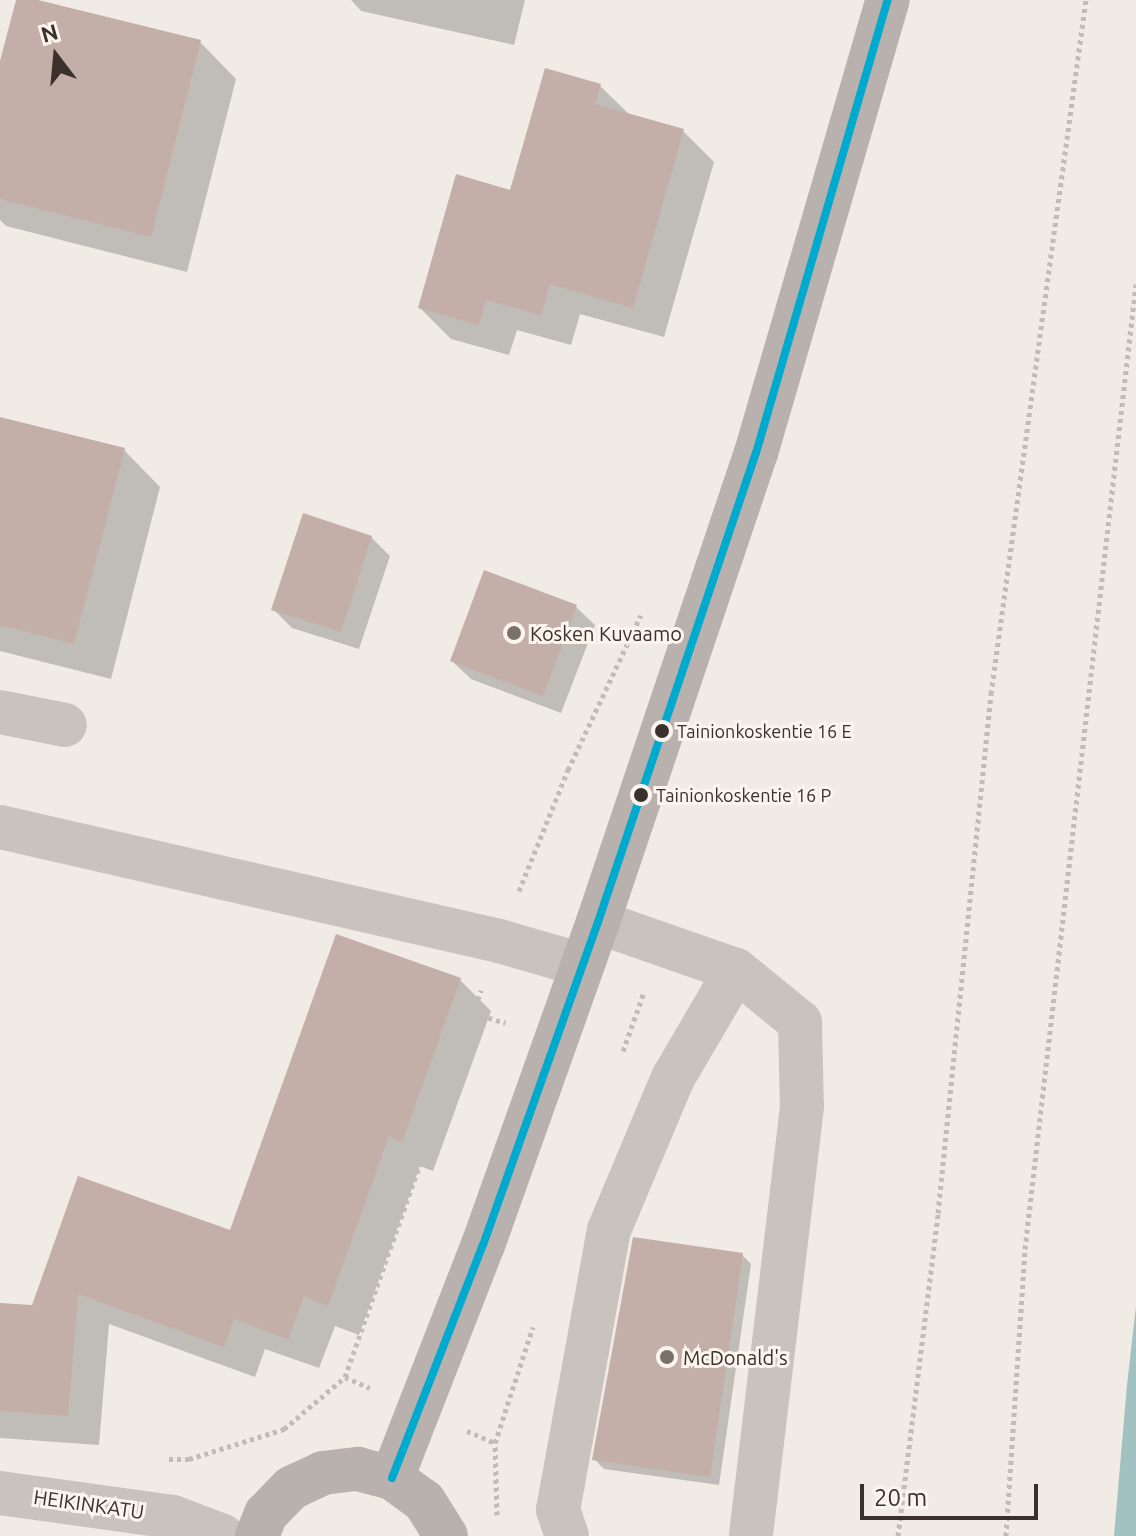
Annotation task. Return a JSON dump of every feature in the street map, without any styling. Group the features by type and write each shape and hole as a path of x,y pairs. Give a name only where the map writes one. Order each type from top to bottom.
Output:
{"main road":[{"path":"392,1478 483,1245 598,922 756,453 888,0"},
{"path":"257,1536 266,1514 291,1488 323,1473 358,1469 392,1478 424,1501 446,1536"}],"street":[{"path":"0,712 65,725"},
{"path":"0,827 499,941 582,965"},
{"path":"598,922 736,970 800,1022 802,1107 751,1536"},
{"path":"567,1536 558,1510 609,1230 673,1078 736,970"},
{"name":"HEIKINKATU","path":"0,1493 173,1517 223,1536"}],"path":[{"path":"898,1536 938,1213 991,694 1086,0"},
{"path":"1006,1536 1025,1249 1136,284"},
{"path":"158,1459 189,1459 284,1429 345,1377 499,941 568,770 648,601"},
{"path":"619,1063 661,943"}],"water":[{"path":"1136,1306 1136,1536 1114,1536 1127,1385"}],"building":[{"path":"16,0 38,0 201,40 151,237 0,199 0,61"},
{"path":"545,68 601,84 595,104 684,129 633,308 550,284 541,315 486,300 479,325 418,308 456,174 510,190"},
{"path":"0,417 125,448 74,644 0,625"},
{"path":"303,513 372,536 341,632 271,610"},
{"name":"Kosken Kuvaamo","path":"484,570 577,605 543,696 450,661"},
{"path":"336,934 461,978 402,1142 389,1136 328,1306 304,1296 288,1339 234,1319 224,1347 78,1294 68,1416 0,1411 0,1303 32,1305 78,1176 230,1230"},
{"name":"McDonald's","path":"633,1237 743,1253 710,1477 592,1460"}],"transit line":[{"path":"392,1478 483,1245 598,922 756,453 888,0"}],"place":[{"name":"Kosken Kuvaamo","path":"514,633"},
{"name":"Tainionkoskentie 16 E","path":"662,731"},
{"name":"Tainionkoskentie 16 P","path":"641,795"},
{"name":"McDonald's","path":"667,1357"}]}
